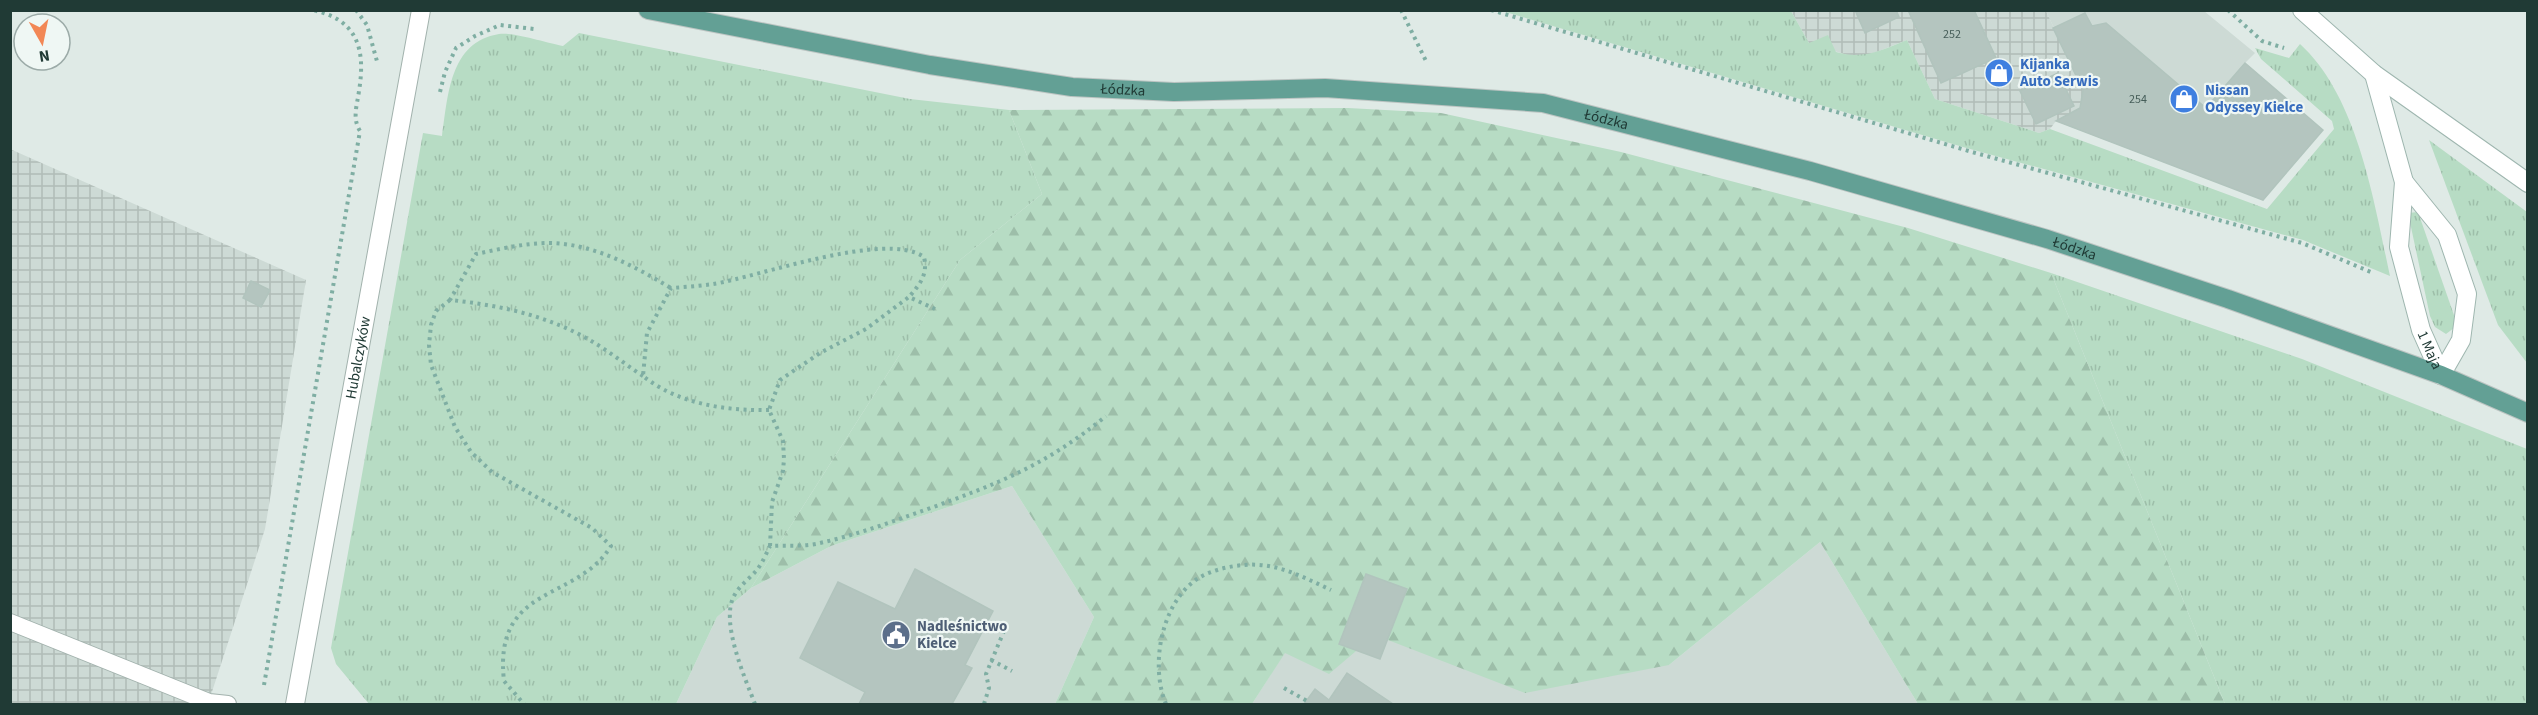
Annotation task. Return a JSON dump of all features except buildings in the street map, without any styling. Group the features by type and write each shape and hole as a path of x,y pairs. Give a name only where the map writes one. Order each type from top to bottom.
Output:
{"main road":[{"name":"Łódzka","path":"648,10 930,65 1072,87 1174,92 1325,88 1543,104 1710,144 1946,208 2228,299 2440,375 2528,412"}],"street":[{"name":"Hubalczyków","path":"295,705 421,10"},
{"path":"2302,10 2374,74 2528,183"},
{"name":"1 Maja","path":"2374,74 2404,182 2399,247 2421,330 2440,375"},
{"name":"1 Maja","path":"2404,182 2447,235 2467,294 2461,340 2440,375"}],"lane":[{"path":"10,622 209,702 228,705"}],"path":[{"path":"263,694 360,131 354,121 362,73 361,57 354,34 338,18 312,10"},
{"path":"356,10 368,26 375,46 378,72"},
{"path":"1401,10 1428,67"},
{"path":"1491,10 1972,152 2302,243 2381,276"},
{"path":"2228,10 2262,41 2284,48"},
{"path":"440,94 445,72 456,48 475,36 500,26 534,28"},
{"path":"524,705 504,681 504,645 510,629 520,614 532,604 592,567 611,546 592,528 492,472 466,444 455,427 430,365 431,325 436,311 450,300 476,254 548,243 567,244 615,257 671,288 714,284 834,255 904,250 924,257 927,269 922,281 909,297 866,329 820,353 780,380 769,410 783,441 784,459 783,471 772,502 770,546 758,569 734,596 729,618 742,671 755,705"},
{"path":"643,376 647,333 671,288"},
{"path":"909,297 934,309"},
{"path":"450,300 492,304 562,327 592,341 651,382 699,403 723,409 769,410"},
{"path":"770,546 819,544 888,523 999,483 1027,471 1074,442 1106,416"},
{"path":"1166,705 1159,678 1158,655 1161,633 1186,590 1203,576 1222,568 1246,564 1270,566 1291,571 1331,590"},
{"path":"984,705 989,688 986,674 1004,631"},
{"path":"991,660 1012,671"},
{"path":"1284,688 1307,701"}],"shaded area":[{"name":"Kijanka Auto Serwis","path":"1791,11 2046,11 2083,90 2080,108 2056,121 2050,129 2039,133 1935,99 1907,40 1869,55 1847,55 1809,43"},
{"name":"Nissan Odyssey Kielce","path":"2046,11 2204,11 2255,53 2245,63 2323,130 2263,200 2056,121 2080,108 2083,90"},
{"path":"10,149 306,280 265,529 208,704 11,704"},
{"path":"1012,486 1094,617 1055,704 676,704 717,617 751,588 831,546"},
{"path":"1820,542 1918,704 1252,704 1285,652 1375,635 1669,665"}],"green space":[{"path":"1502,11 1791,11 1809,43 1828,35 1836,52 1864,54 1907,40 1935,99 2039,133 2050,129 2267,209 2334,129 2332,121 2261,59 2255,48 2289,58 2300,44 2320,66 2350,121 2370,184 2390,276 2303,240 1963,147"},
{"path":"579,33 910,99 1009,110 1042,194 960,260 751,588 717,617 676,704 369,704 336,664 331,648 423,133 442,136 449,89 454,73 470,48 482,39 505,34 563,46"},
{"path":"1348,108 1441,113 1621,152 1908,228 2051,273 2225,704 1918,704 1820,542 1669,665 1525,693 1375,635 1329,674 1285,653 1252,704 1055,704 1094,617 1012,486 831,546 751,588 960,260 1042,194 1009,110"},
{"path":"2429,140 2527,212 2527,363 2498,325"},
{"path":"2418,212 2455,318 2454,328 2446,334 2435,327 2430,316 2408,213"},
{"path":"2051,273 2302,359 2527,449 2527,704 2225,704"}],"place":[{"name":"Kijanka Auto Serwis","path":"1999,73"},
{"name":"Nissan Odyssey Kielce","path":"2184,99"},
{"name":"Nadleśnictwo Kielce","path":"896,635"}]}
